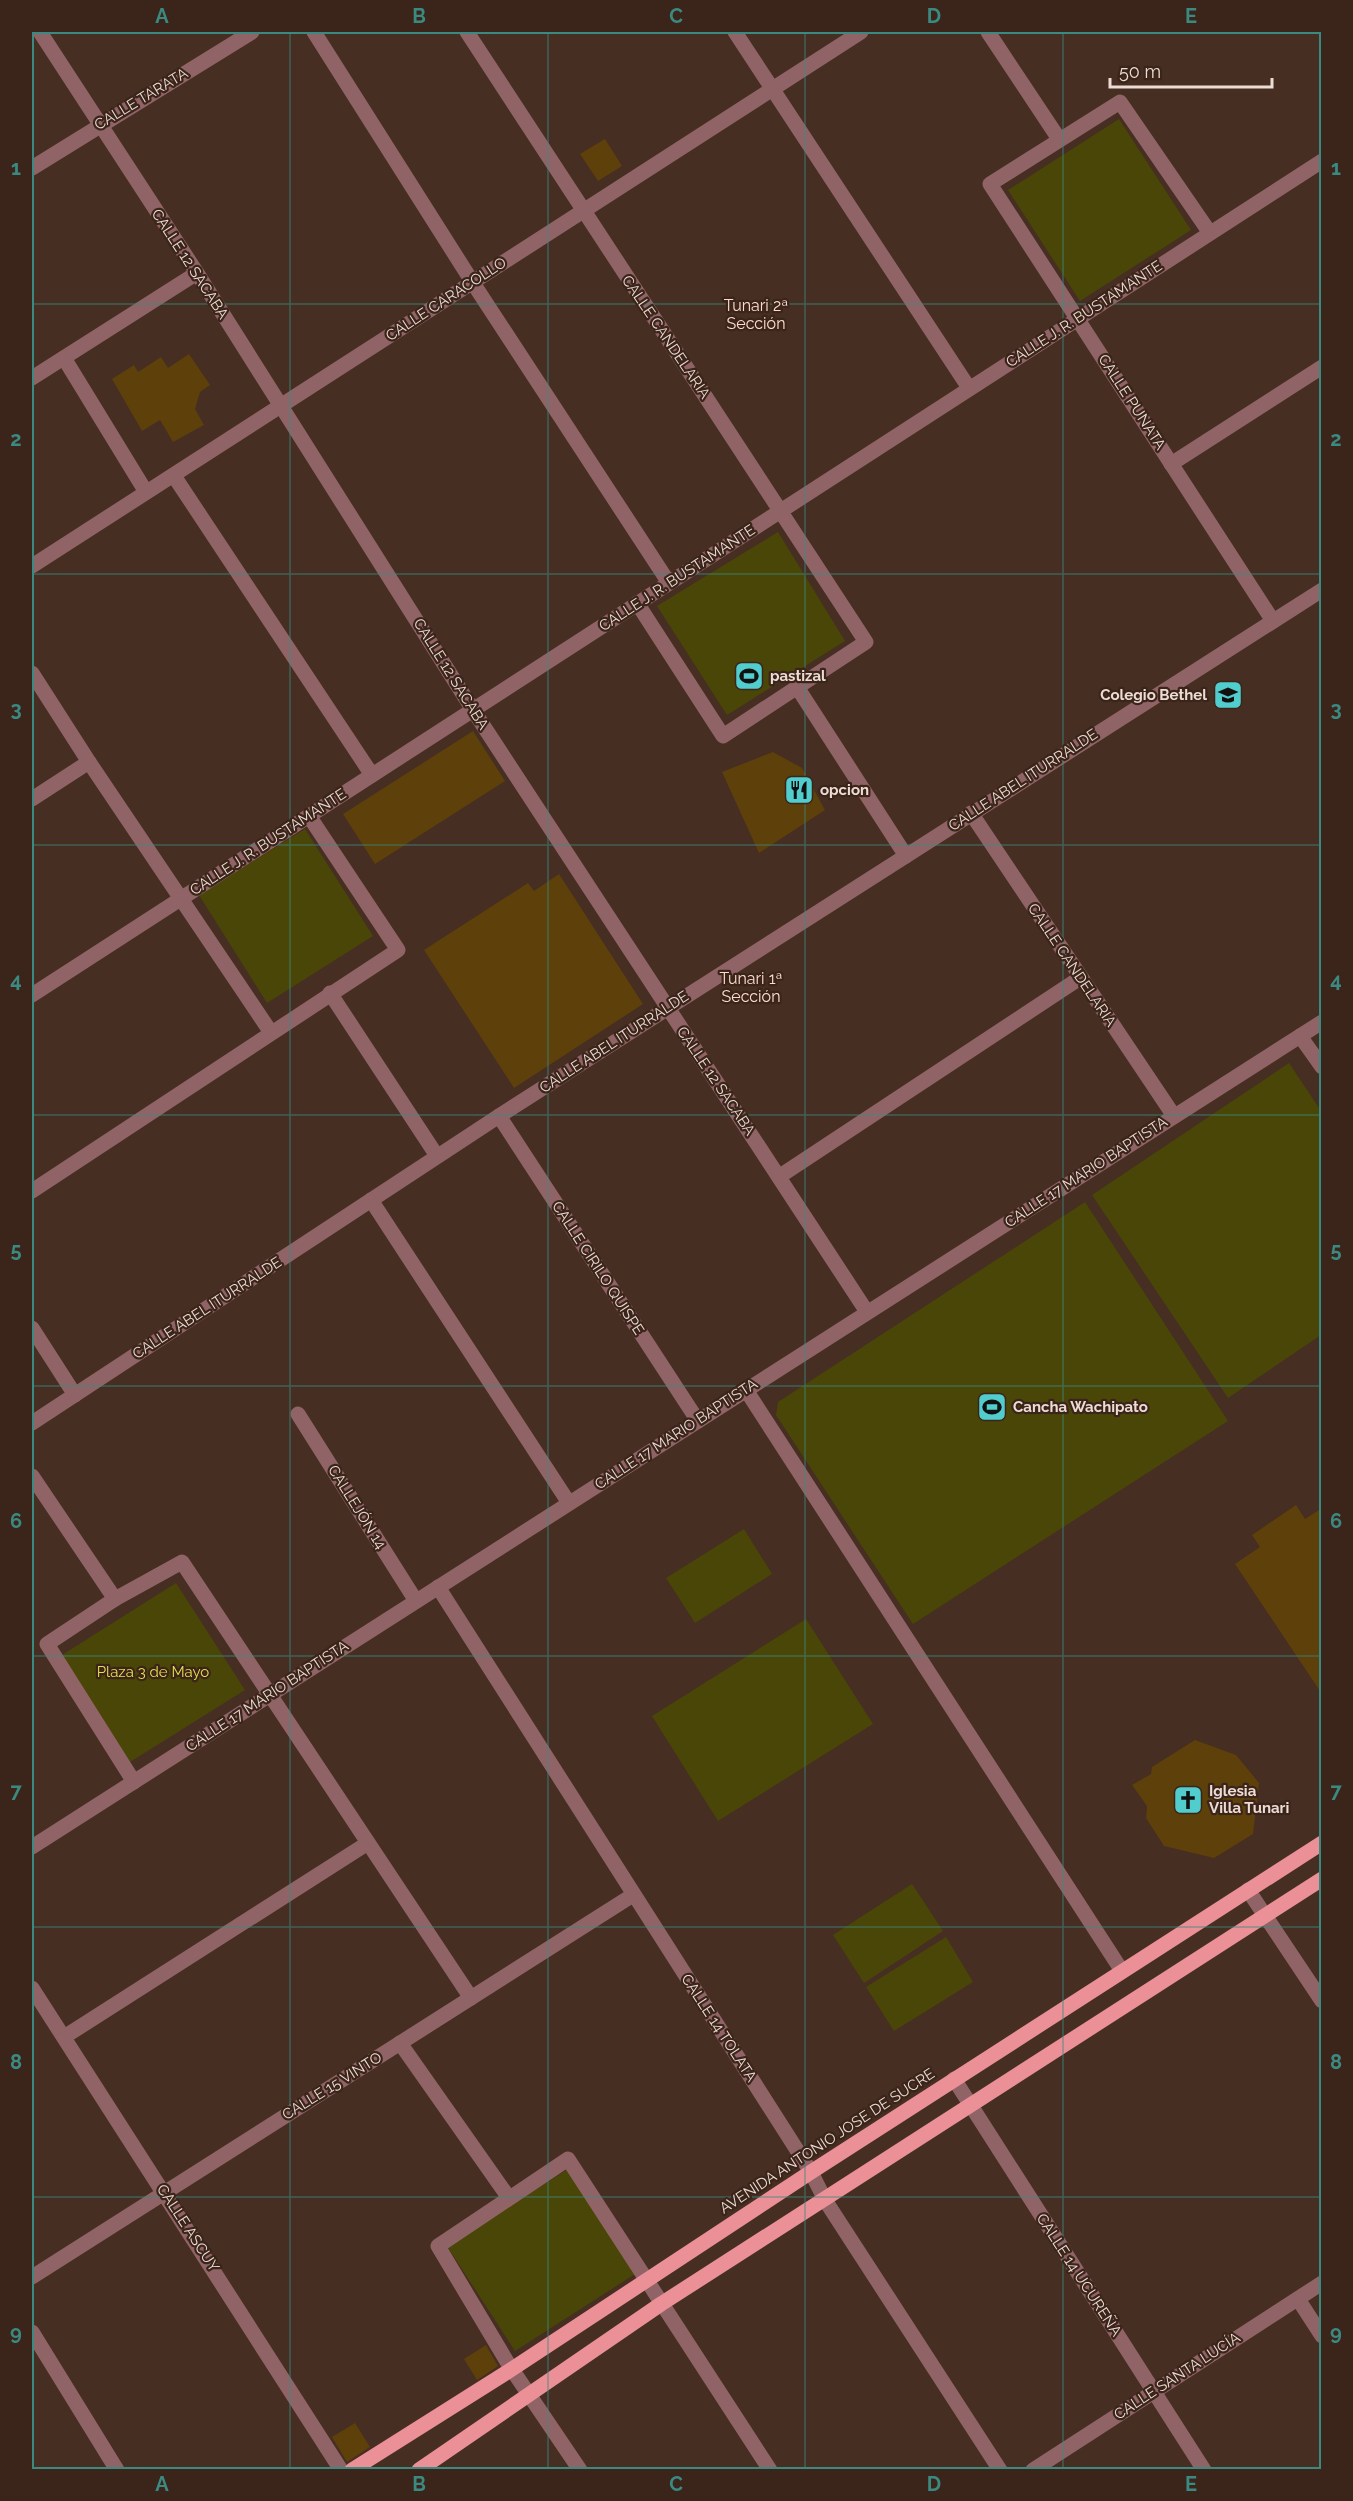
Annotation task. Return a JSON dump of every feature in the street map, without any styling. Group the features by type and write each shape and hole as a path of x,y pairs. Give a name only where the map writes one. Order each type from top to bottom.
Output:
{"main road":[{"name":"AVENIDA ANTONIO JOSE DE SUCRE","path":"352,2469 512,2369 954,2079 1322,1843"},
{"path":"419,2469 661,2304 1322,1879"}],"street":[{"name":"CALLE 12 SACABA","path":"40,32 197,273 473,710 867,1312"},
{"name":"CALLE TARATA","path":"32,168 99,124 252,32"},
{"path":"314,32 473,283 669,583"},
{"name":"CALLE CANDELARIA","path":"467,32 866,642 797,687"},
{"path":"735,32 969,388"},
{"name":"CALLE CARACOLLO","path":"32,566 861,32"},
{"path":"988,32 1059,139 1120,102 1210,233"},
{"name":"CALLE PUNATA","path":"1059,139 990,184 1273,621"},
{"name":"CALLE J. R. BUSTAMANTE","path":"32,995 1322,161"},
{"path":"32,378 197,273"},
{"path":"64,358 146,492"},
{"path":"1172,464 1322,367"},
{"path":"174,476 372,775"},
{"name":"CALLE ABEL ITURRALDE","path":"32,1423 437,1156 1322,590"},
{"path":"637,603 723,736 797,687 906,856"},
{"path":"32,673 88,762 270,1031"},
{"path":"32,799 88,762"},
{"name":"CALLE CANDELARIA","path":"971,813 1174,1116"},
{"path":"32,1191 270,1031 398,950 309,816"},
{"path":"780,1176 1080,978"},
{"path":"330,993 437,1156"},
{"name":"CALLE 17 MARIO BAPTISTA","path":"32,1847 1322,1022"},
{"path":"1300,1035 1322,1067"},
{"name":"CALLE CIRILO QUISPE","path":"499,1116 698,1421"},
{"path":"371,1200 569,1503"},
{"path":"32,1328 75,1395"},
{"path":"746,1390 1122,1971"},
{"name":"CALLEJÓN 14","path":"298,1414 416,1601"},
{"path":"32,1476 115,1599"},
{"path":"134,1782 46,1644 115,1599 182,1562 471,1998"},
{"name":"CALLE 14 TOLATA","path":"438,1587 811,2172 825,2200 1000,2469"},
{"path":"64,2037 368,1843"},
{"path":"1248,1890 1322,2001"},
{"name":"CALLE 15 VINTO","path":"32,2277 633,1895"},
{"name":"CALLE ASCUY","path":"32,1988 342,2469"},
{"path":"400,2043 509,2198"},
{"name":"CALLE 14 UCUREÑA","path":"954,2079 1204,2469"},
{"path":"580,2469 512,2369 438,2247 568,2159 770,2469"},
{"name":"CALLE SANTA LUCÍA","path":"1032,2469 1322,2283"},
{"path":"1298,2299 1322,2336"},
{"path":"32,2332 117,2469"}],"green space":[{"path":"1119,119 1191,230 1080,301 1008,190"},
{"path":"778,532 845,641 727,715 657,606"},
{"path":"305,829 373,936 267,1003 199,895"},
{"path":"1289,1063 1321,1111 1321,1335 1228,1398 1092,1195"},
{"name":"Cancha Wachipato","path":"1085,1202 1228,1421 913,1624 776,1415 778,1402"},
{"path":"744,1529 772,1574 695,1623 666,1578"},
{"name":"Plaza 3 de Mayo","path":"176,1583 245,1690 130,1762 62,1655"},
{"path":"806,1619 873,1724 718,1821 652,1716"},
{"path":"912,1884 943,1931 864,1983 833,1935"},
{"path":"946,1937 973,1982 894,2031 866,1987"},
{"path":"568,2169 635,2274 515,2351 447,2246"}],"building":[{"path":"605,139 622,166 598,181 580,154"},
{"path":"189,354 210,385 200,392 195,409 204,425 173,442 160,420 142,431 112,379 134,365 138,372 161,357 168,368"},
{"path":"473,731 505,781 375,864 343,814"},
{"path":"773,752 802,768 825,810 759,853 722,772"},
{"path":"559,874 643,1004 514,1088 424,950 528,883 534,891"},
{"path":"1296,1505 1305,1519 1322,1508 1322,1694 1235,1564 1260,1547 1252,1535"},
{"path":"1195,1740 1236,1755 1259,1783 1253,1834 1214,1858 1164,1846 1146,1818 1147,1806 1132,1785 1151,1774 1152,1767"},
{"path":"486,2345 498,2366 477,2380 464,2359"},
{"path":"355,2423 370,2447 347,2462 332,2437"}],"place":[{"name":"pastizal","path":"749,676"},
{"name":"Colegio Bethel","path":"1228,695"},
{"name":"opcion","path":"799,790"},
{"name":"Cancha Wachipato","path":"992,1407"},
{"name":"Iglesia Villa Tunari","path":"1188,1800"}],"district":[{"name":"Tunari 2ª Sección","path":"756,314"},
{"name":"Tunari 1ª Sección","path":"751,987"}]}
